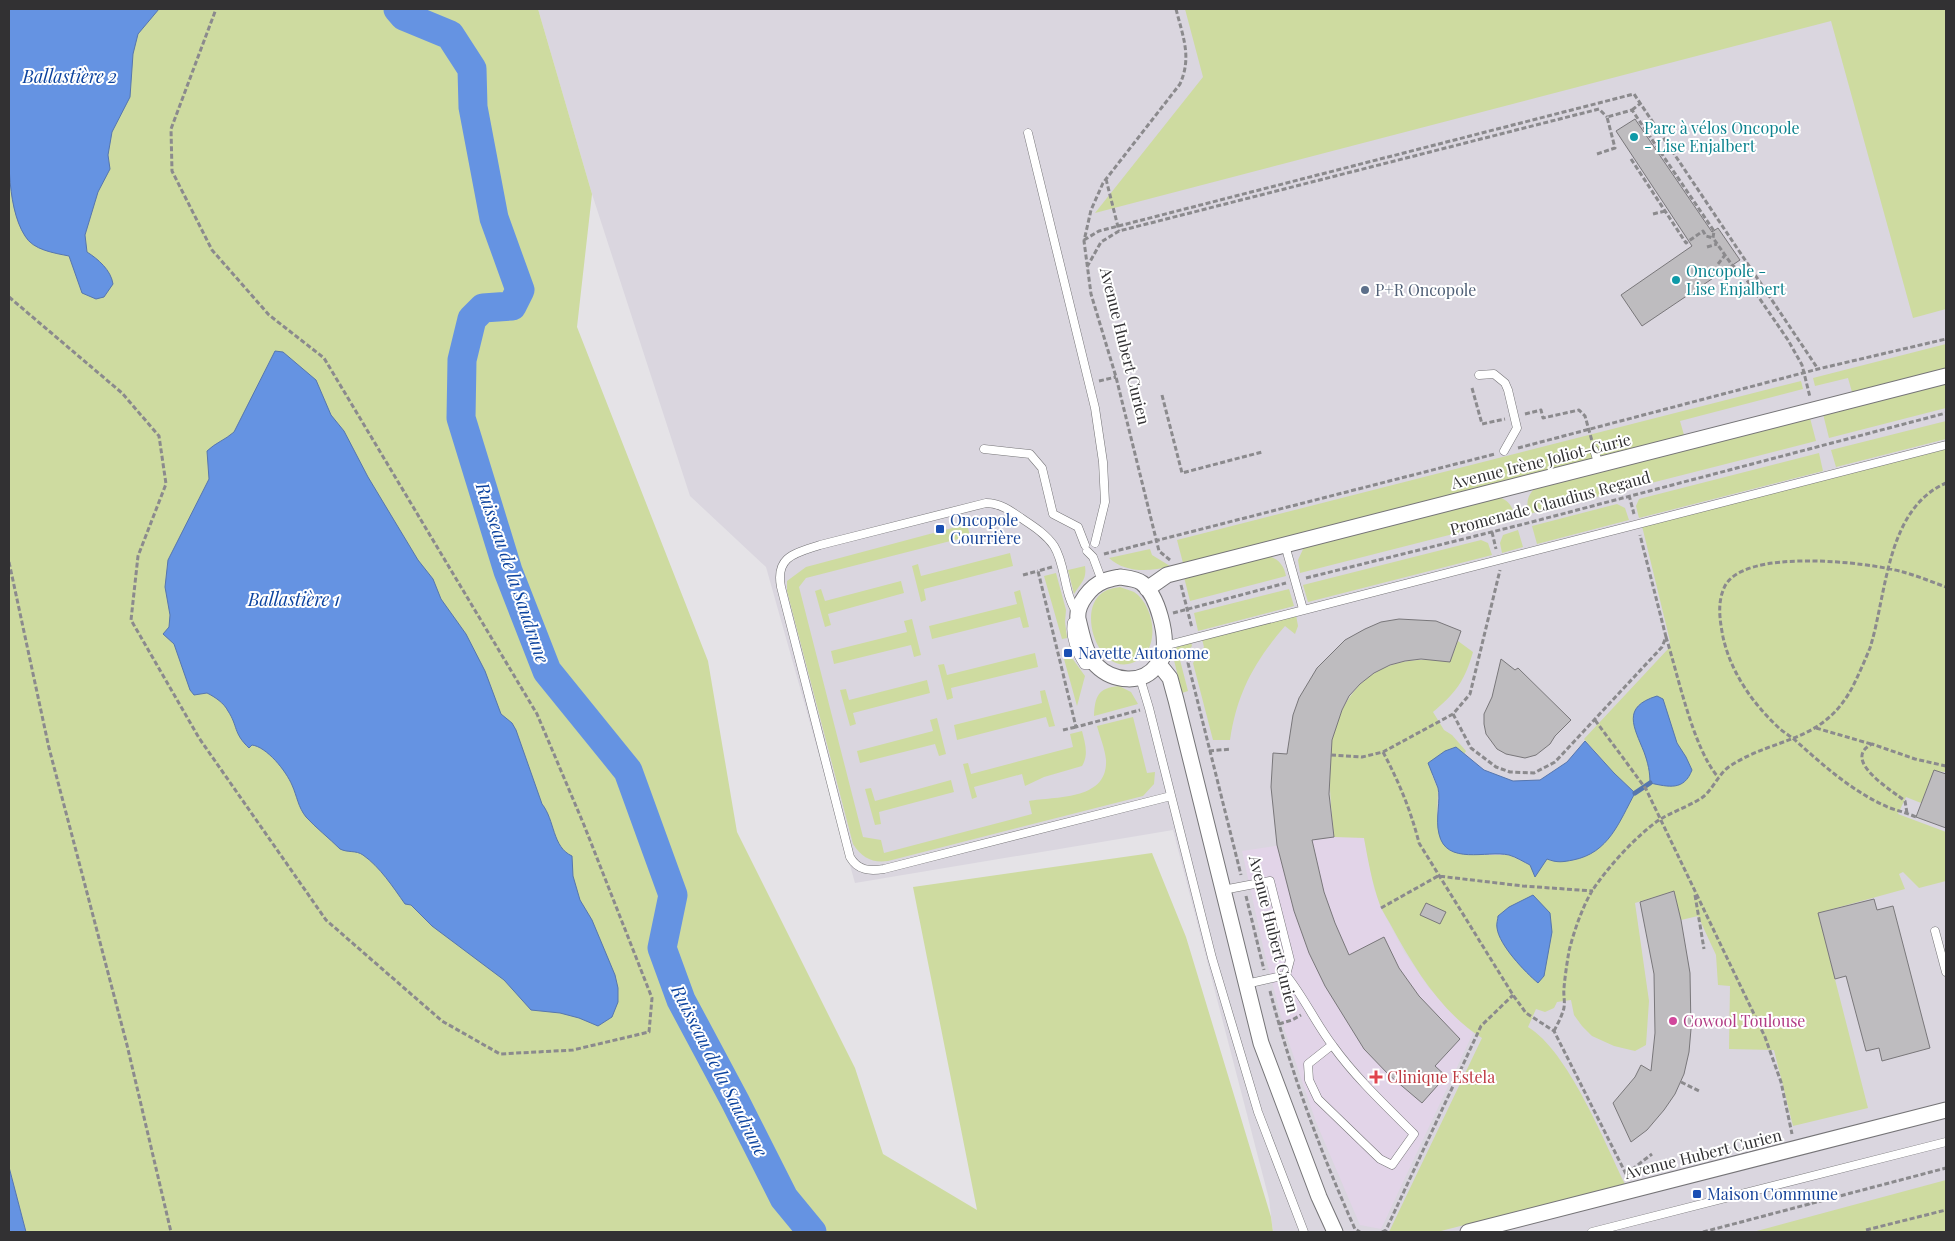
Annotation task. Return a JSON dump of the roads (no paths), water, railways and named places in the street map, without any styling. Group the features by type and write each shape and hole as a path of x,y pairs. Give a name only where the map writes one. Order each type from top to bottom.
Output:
{"street":[{"name":"Avenue Irène Joliot-Curie","path":"1148,589 1167,575 1946,376"},
{"path":"1120,577 1140,582 1148,589 1160,616 1164,646 1163,656 1152,672 1140,678 1122,680 1095,665 1078,616 1085,595 1102,581 1120,577"},
{"path":"1158,663 1170,678 1261,1043 1319,1197 1335,1232"},
{"name":"Avenue Hubert Curien","path":"1468,1232 1946,1110"}],"lane":[{"path":"1028,133 1095,408 1103,462 1105,502 1094,557"},
{"path":"1478,375 1494,374 1505,383 1508,390 1517,428 1504,451"},
{"path":"1164,646 1194,636 1946,445"},
{"path":"984,450 1030,454 1042,468 1053,514 1078,527 1086,548 1094,557 1102,581"},
{"path":"1594,450 1599,465"},
{"path":"1078,616 1070,603 1054,546 1041,532 1018,516 994,503 986,503 820,545 796,553 786,560 780,569 779,578 850,857 854,863 864,870 884,869 1171,796"},
{"path":"1285,545 1303,609"},
{"path":"1140,678 1212,958 1258,1112 1304,1232"},
{"path":"1223,890 1270,881 1290,960 1286,975"},
{"path":"1935,931 1946,972"},
{"path":"1246,984 1286,975"},
{"path":"1286,975 1332,1045 1414,1134 1392,1165 1380,1159 1318,1099 1309,1080 1308,1064 1332,1045"},
{"path":"1592,1232 1946,1142"}],"water":[{"name":"Ballastière 2","path":"9,9 159,9 138,34 133,54 130,97 112,132 108,155 110,169 98,192 85,235 87,252 103,265 112,279 113,284 104,297 96,299 82,293 69,256 57,254 33,245 25,236 14,208 11,191 9,139"},
{"name":"Ballastière 1","path":"275,351 283,352 316,380 331,415 344,431 368,477 418,560 433,579 441,599 466,634 485,671 501,714 512,723 516,730 557,840 566,852 572,856 573,876 580,900 592,920 615,975 618,988 618,1002 612,1017 598,1026 560,1013 531,1010 504,980 432,926 411,905 405,904 375,865 360,853 340,849 303,813 289,779 275,760 264,750 252,745 249,748 244,743 224,705 207,693 194,695 190,690 174,644 163,634 169,627 170,615 165,587 168,560 209,479 207,451 234,432"},
{"path":"1657,696 1663,699 1677,743 1692,770 1685,781 1675,786 1650,783 1647,760 1634,726 1634,712 1638,706"},
{"path":"1585,741 1635,793 1612,835 1596,851 1563,862 1547,859 1535,877 1530,865 1512,856 1500,854 1468,855 1450,850 1443,844 1438,828 1438,788 1428,763 1445,751 1456,747 1484,770 1513,781 1540,780 1567,762"},
{"path":"1533,895 1550,913 1552,932 1544,976 1538,983 1507,950 1499,935 1497,926 1498,916 1509,907"},
{"path":"9,1167 26,1232 9,1232"}],"waterway":[{"name":"Ruisseau de la Saudrune","path":"398,9 404,16 450,35 472,69 473,107 494,218 520,290 512,306 483,308 472,319 462,360 461,418 508,571 547,671 628,771 673,895 662,948 681,1000 784,1198 812,1232"},
{"path":"1635,793 1650,783"}],"place":[{"name":"Parc à vélos Oncopole - Lise Enjalbert","path":"1634,137"},
{"name":"Oncopole - Lise Enjalbert","path":"1676,280"},
{"name":"P+R Oncopole","path":"1365,290"},
{"name":"Oncopole Courrière","path":"940,529"},
{"name":"Navette Autonome","path":"1068,653"},
{"name":"Cowool Toulouse","path":"1673,1021"},
{"name":"Clinique Estela","path":"1376,1077"},
{"name":"Maison Commune","path":"1697,1194"}]}
